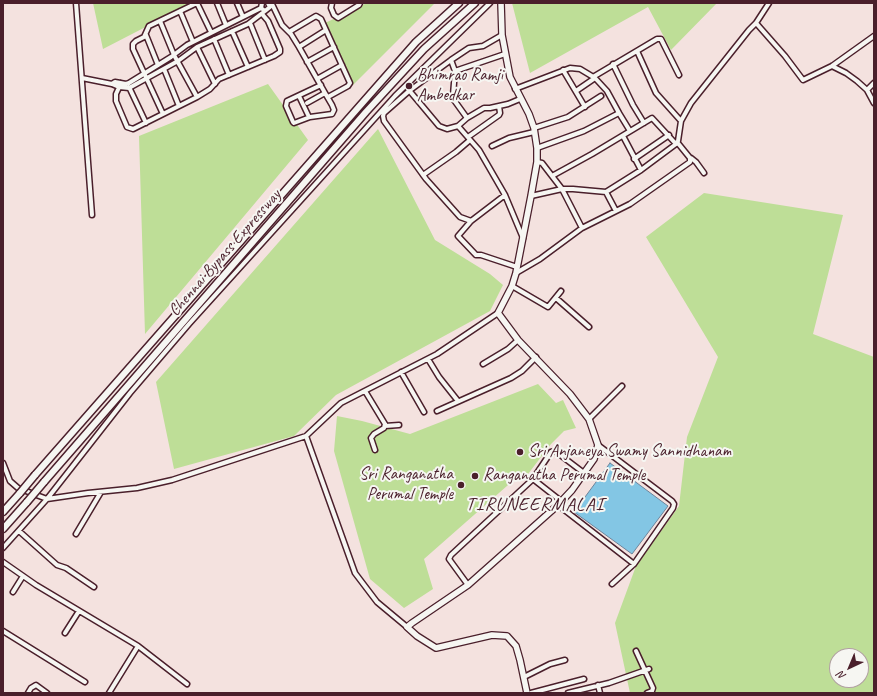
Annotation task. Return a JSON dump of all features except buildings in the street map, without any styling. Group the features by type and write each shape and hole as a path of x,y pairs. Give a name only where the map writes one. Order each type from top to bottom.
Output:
{"highway":[{"name":"Chennai Bypass Expressway","path":"3,512 411,48 459,3"},
{"name":"Chennai Bypass Expressway","path":"3,529 128,391 366,112 424,49 475,3"}],"main road":[{"path":"501,3 502,35 510,77 529,114 534,130 537,148 537,162 523,238 512,286 498,314 518,340 570,394 589,418 598,445 594,459 560,503 468,585 416,619 407,627 417,636 436,648 492,635 507,636 516,646 527,693"}],"street":[{"path":"76,3 92,215"},
{"path":"163,114 132,47 136,41 143,38 146,34 148,26 197,3 211,32"},
{"path":"217,3 226,25"},
{"path":"237,3 243,17"},
{"path":"120,85 116,94 116,100 127,127 133,129 197,97 210,89 218,80 278,54 280,51 267,19 261,6 257,3"},
{"path":"332,3 331,8 334,15 338,18 359,6 360,3"},
{"path":"150,365 405,86 490,3"},
{"path":"531,196 562,189 606,192 641,170 676,143 681,121 691,103 748,30 756,23 769,3"},
{"path":"82,78 112,84 115,82 129,87 178,61 197,47 250,22 269,9 271,4"},
{"path":"271,4 282,25 289,32 299,47 321,85 334,110 332,114 309,117 294,123 285,104 287,101 321,85"},
{"path":"120,85 128,83 205,35 243,17 261,6"},
{"path":"180,11 193,42"},
{"path":"289,32 316,16 321,19 350,84 307,103"},
{"path":"160,21 174,55 197,97"},
{"path":"250,22 265,60"},
{"path":"756,23 785,56 803,80 832,66 874,36"},
{"path":"299,47 326,30"},
{"path":"232,31 248,67"},
{"path":"146,34 158,65"},
{"path":"205,35 208,42"},
{"path":"471,221 460,217 423,176 384,121 383,116 384,113 409,91 451,60 469,48 483,46 502,35"},
{"path":"214,39 229,75"},
{"path":"576,91 613,64 654,40 660,39 679,75"},
{"path":"197,47 215,84"},
{"path":"307,62 334,47"},
{"path":"637,51 656,93 681,121"},
{"path":"455,71 505,54"},
{"path":"451,60 455,71 454,100 467,118"},
{"path":"613,64 633,105 644,123"},
{"path":"317,80 342,65"},
{"path":"832,66 851,76 867,90 874,103"},
{"path":"516,89 563,70 570,68 580,69 594,78 606,91 630,131"},
{"path":"164,69 179,106"},
{"path":"563,70 585,107"},
{"path":"867,90 874,83"},
{"path":"405,86 439,126 447,129 458,126 467,118 484,108 508,104 520,99"},
{"path":"129,87 146,123"},
{"path":"299,96 309,117"},
{"path":"492,146 509,138 568,117 601,96"},
{"path":"423,176 456,152 469,138 499,115 499,106"},
{"path":"537,148 584,131 619,113"},
{"path":"552,176 652,118 690,158 696,162 704,173"},
{"path":"458,126 479,150 505,196 523,238"},
{"path":"634,158 669,135"},
{"path":"623,136 641,170"},
{"path":"505,196 471,221 458,234 458,238 476,255 481,255 516,270 540,259 582,228 630,204 690,162 690,158"},
{"path":"537,162 542,163 562,189 582,228"},
{"path":"606,192 616,211"},
{"path":"512,286 548,307 561,291"},
{"path":"556,298 589,327"},
{"path":"3,463 10,481 18,488 47,499 137,488 172,480 306,436 341,403 437,354 498,314"},
{"path":"483,364 508,349 518,340"},
{"path":"437,411 511,378 536,357"},
{"path":"428,359 439,377 458,401"},
{"path":"401,372 424,412"},
{"path":"589,418 622,386"},
{"path":"3,548 47,499 128,391"},
{"path":"365,391 385,426"},
{"path":"375,450 371,438 385,426 399,425"},
{"path":"306,436 355,573 376,602 407,627"},
{"path":"598,445 674,504 673,508 634,564 612,584"},
{"path":"468,585 449,559 451,555 533,479 551,452 554,451 584,473"},
{"path":"533,479 634,564"},
{"path":"76,534 101,492"},
{"path":"19,531 57,565 66,568 94,587"},
{"path":"3,562 79,611 138,646 187,684"},
{"path":"13,592 23,576"},
{"path":"65,633 79,611"},
{"path":"3,631 85,682"},
{"path":"109,693 138,646"},
{"path":"636,651 653,688 652,691 647,693"},
{"path":"524,677 550,664 565,660"},
{"path":"569,693 609,683 646,670"},
{"path":"531,693 584,678"},
{"path":"28,693 31,688 36,685 47,693"},
{"path":"598,685 600,693"}],"green space":[{"path":"93,3 192,3 103,49"},
{"path":"367,3 435,3 353,85 325,23"},
{"path":"512,3 717,3 671,50 648,7 530,73"},
{"path":"268,84 308,140 145,334 139,136"},
{"path":"378,129 435,240 490,274 503,285 490,311 336,395 294,436 174,469 156,382"},
{"path":"704,193 843,215 813,334 874,357 874,693 630,693 615,623 636,566 679,506 687,437 718,357 646,237"},
{"path":"538,384 556,403 563,400 576,428 564,431 551,444 528,474 516,478 424,559 433,589 404,608 370,579 334,451 337,416 410,434"}],"water":[{"path":"610,463 668,506 632,554 574,512"}],"place":[{"name":"Bhimrao Ramji Ambedkar","path":"409,86"},
{"name":"Sri Anjaneya Swamy Sannidhanam","path":"520,452"},
{"name":"Ranganatha Perumal Temple","path":"475,476"},
{"name":"Sri Ranganatha Perumal Temple","path":"461,485"}],"district":[{"name":"TIRUNEERMALAI","path":"535,505"}]}
